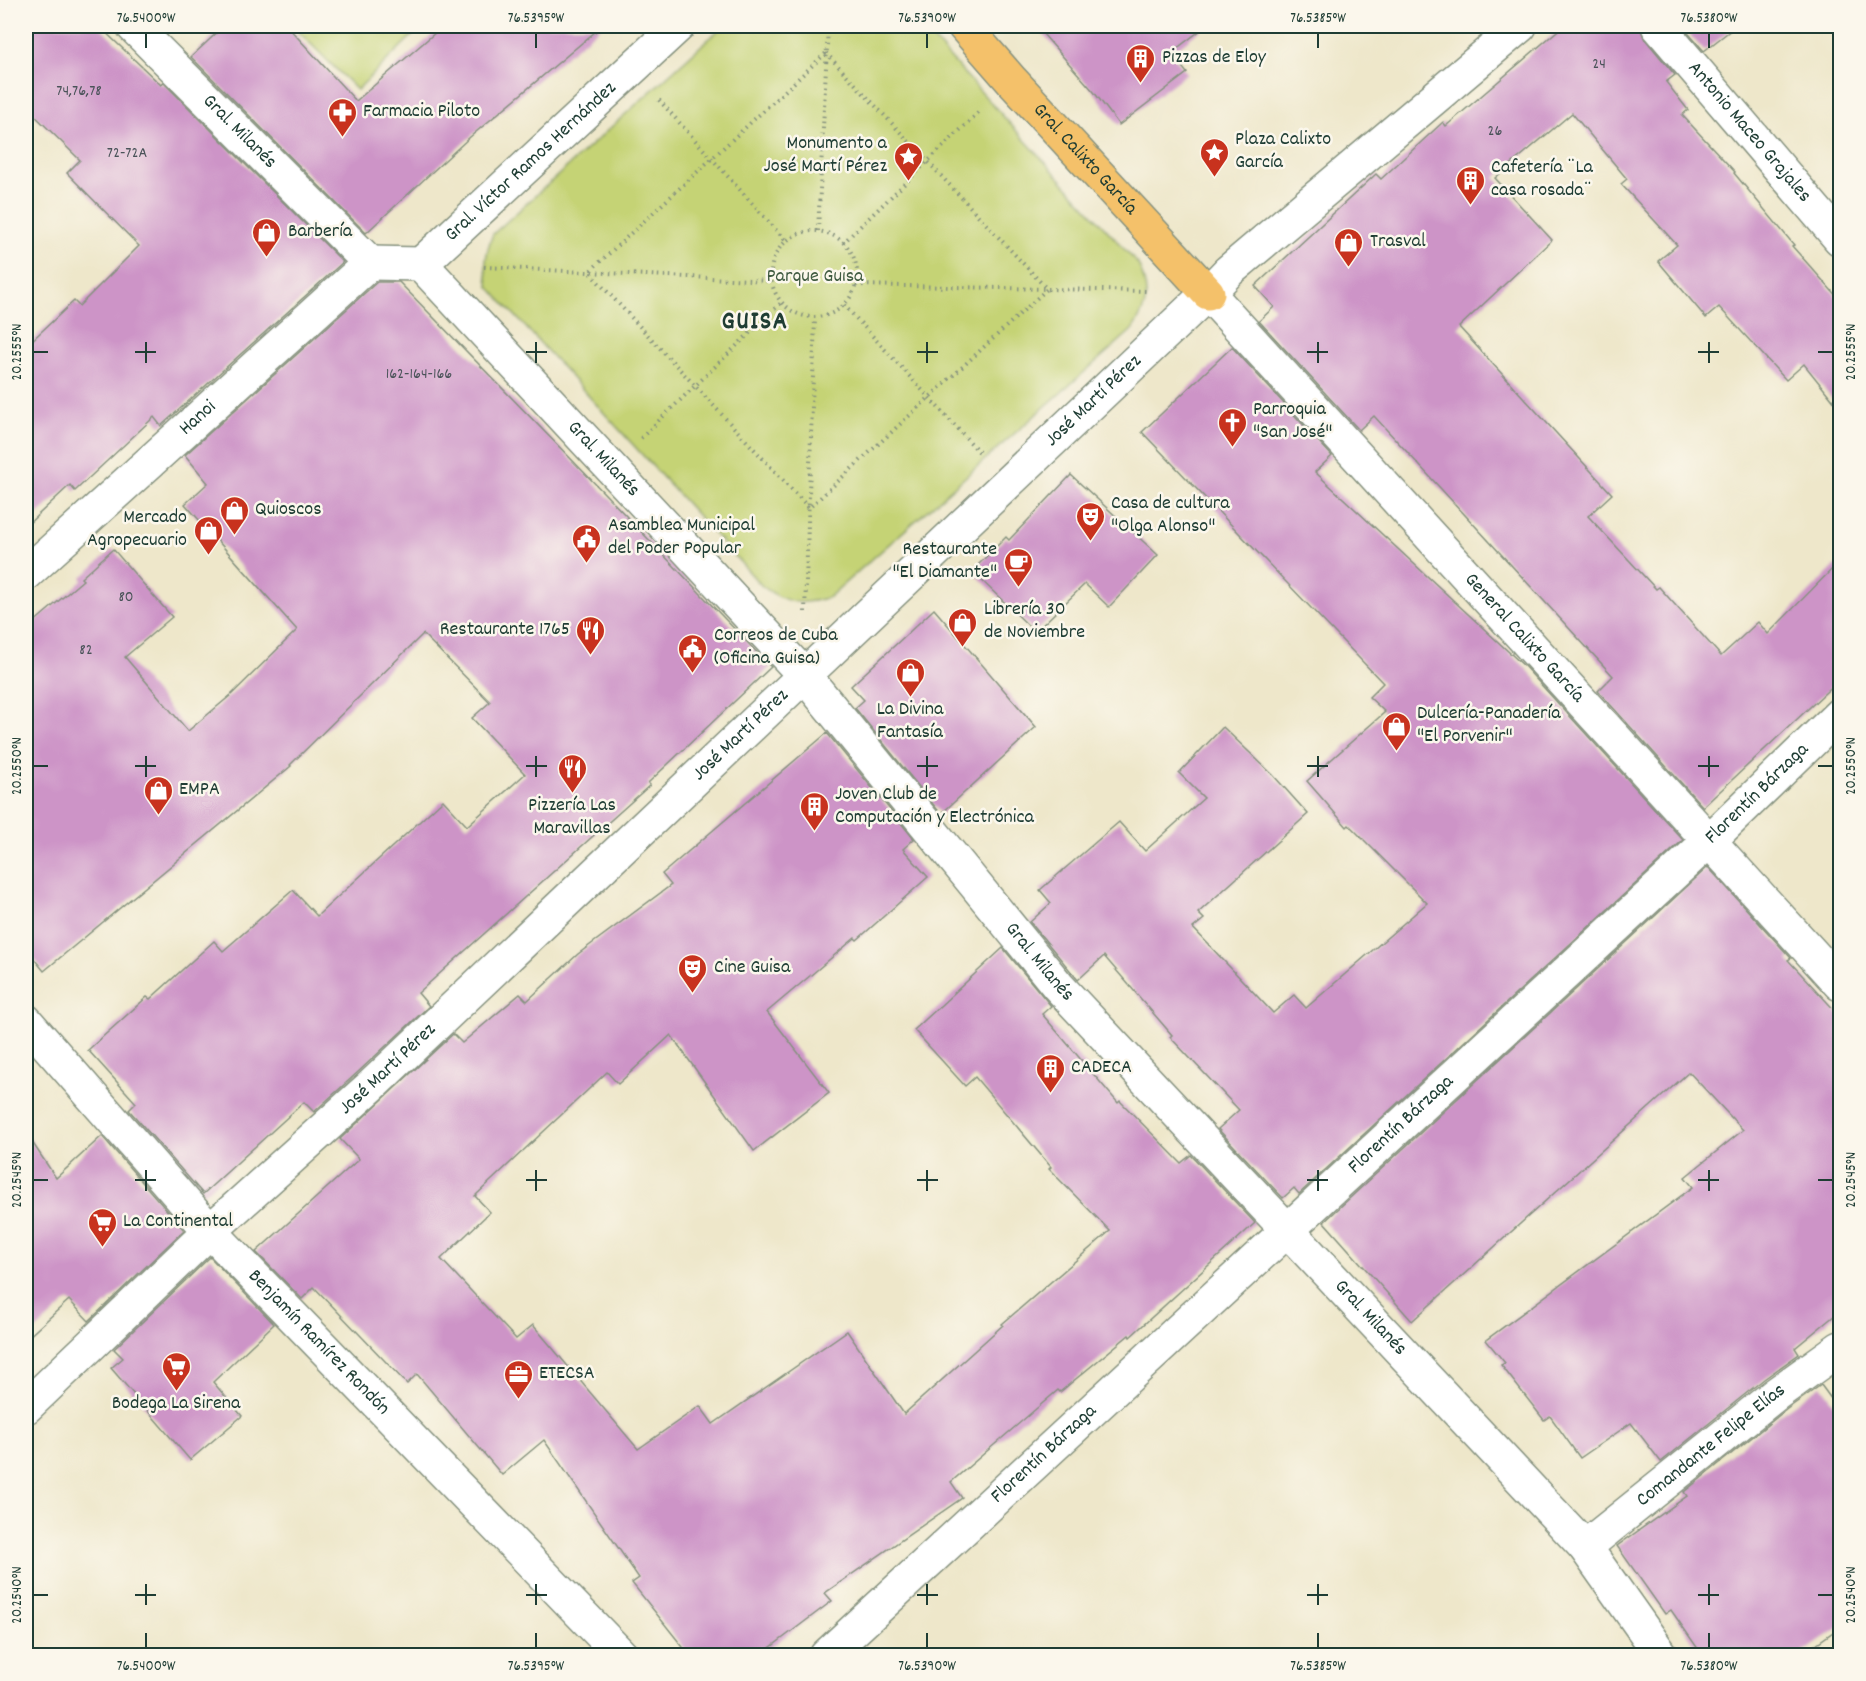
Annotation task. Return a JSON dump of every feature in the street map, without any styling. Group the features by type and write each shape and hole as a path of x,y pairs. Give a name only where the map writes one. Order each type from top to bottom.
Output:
{"main road":[{"name":"Gral. Calixto García","path":"964,26 1208,293"}],"street":[{"name":"Gral. Milanés","path":"133,26 370,263"},
{"name":"Gral. Víctor Ramos Hernández","path":"421,264 678,26"},
{"name":"José Martí Pérez","path":"26,1407 210,1231 370,1087 1229,271 1520,26"},
{"name":"Antonio Maceo Grajales","path":"1658,26 1840,239"},
{"path":"370,263 421,264"},
{"name":"Hanoi","path":"26,574 370,263"},
{"name":"Gral. Milanés","path":"421,264 804,675 1058,986 1585,1547 1662,1656"},
{"name":"General Calixto García","path":"1208,293 1840,984"},
{"name":"Florentín Bárzaga","path":"826,1656 1710,840 1840,714"},
{"name":"Benjamín Ramírez Rondón","path":"26,1021 210,1231 622,1656"},
{"name":"Comandante Felipe Elías","path":"1585,1547 1776,1394 1840,1348"}],"path":[{"path":"818,231 828,26"},
{"path":"589,272 826,53"},
{"path":"826,53 1047,289"},
{"path":"631,69 786,241"},
{"path":"843,243 1012,81"},
{"path":"807,231 818,231 832,235 851,251 858,274 856,285 844,305 836,312 815,318 791,311 781,303 771,281 771,266 776,252 786,241 807,231"},
{"path":"421,264 771,281"},
{"path":"589,272 809,508"},
{"path":"856,285 1208,293"},
{"path":"809,508 1047,289"},
{"path":"610,467 781,303"},
{"path":"844,305 1008,483"},
{"path":"804,675 815,318"}],"green space":[{"path":"293,26 422,26 357,90"},
{"name":"Parque Guisa","path":"723,26 921,26 1138,264 1145,282 1145,305 1132,330 829,597 810,602 786,600 762,586 489,287 487,280 486,260 493,234"}],"building":[{"path":"26,26 99,26 161,85 164,83 343,262 161,426 154,417 75,491 70,485 26,526 26,346 74,301 79,306 139,246 67,173 80,160 26,107"},
{"path":"224,26 287,26 356,101 443,26 602,26 470,137 366,233 191,57"},
{"path":"1036,26 1206,26 1171,53 1187,73 1119,125 1094,92"},
{"path":"1563,26 1640,26 1644,38 1675,75 1666,82 1688,110 1682,115 1735,172 1794,245 1792,246 1840,300 1840,409 1804,364 1786,380 1719,307 1706,318 1658,261 1677,245 1621,184 1627,179 1572,113 1495,178 1552,240 1459,327 1612,494 1588,516 1656,589 1659,587 1721,656 1758,622 1768,634 1840,561 1840,679 1703,807 1598,691 1613,676 1374,416 1359,430 1259,321 1274,307 1255,286 1376,174 1381,179 1443,122 1446,126"},
{"path":"1682,26 1736,26 1704,51"},
{"path":"377,282 399,282 771,667 648,783 650,785 418,993 429,1006 357,1073 314,1112 304,1102 203,1194 129,1110 136,1103 88,1050 147,997 150,999 214,941 223,951 293,890 317,916 443,800 467,826 525,774 472,718 490,702 423,634 291,766 44,971 26,949 26,629 83,580 81,578 113,549 172,617 125,657 188,731 231,695 297,630 185,504 208,483 185,455"},
{"path":"1232,347 1332,456 1315,472 1524,666 1683,840 1299,1194 1294,1188 1283,1198 1218,1129 1239,1110 1170,1037 1172,1035 1104,956 1078,980 1030,922 1051,903 1040,890 1119,822 1145,851 1204,798 1179,773 1223,727 1273,775 1308,814 1198,913 1204,919 1193,928 1273,1013 1294,995 1306,1008 1427,903 1349,825 1347,827 1307,781 1385,712 1369,697 1383,683 1142,432"},
{"path":"1071,475 1158,555 1109,607 1085,584 1035,632 972,571 1006,537 1009,540"},
{"path":"934,609 1036,727 941,814 855,708 864,700 851,686"},
{"path":"827,733 914,839 903,849 928,877 857,940 855,938 767,1012 829,1093 754,1151 671,1035 618,1084 607,1072 475,1196 490,1212 441,1259 516,1339 533,1325 638,1449 700,1406 713,1424 847,1331 904,1414 1002,1324 1110,1231 1049,1169 1051,1167 975,1077 965,1086 914,1030 1003,948 1051,1006 1042,1014 1118,1103 1120,1101 1181,1163 1191,1155 1255,1223 1130,1337 1129,1335 1060,1392 1058,1390 951,1482 962,1498 825,1593 832,1601 759,1656 690,1656 632,1583 639,1578 544,1440 502,1475 417,1374 407,1384 314,1287 302,1299 256,1252 359,1159 340,1139 453,1034 462,1043 520,994 527,1001 578,954 671,885 662,874"},
{"path":"1708,867 1840,1016 1840,1311 1795,1348 1799,1354 1764,1379 1661,1462 1631,1423 1580,1458 1550,1416 1544,1420 1501,1365 1505,1363 1486,1340 1693,1187 1685,1177 1743,1130 1689,1072 1412,1321 1324,1222"},
{"path":"26,1133 56,1178 102,1136 184,1230 89,1321 69,1300 26,1339"},
{"path":"210,1257 274,1324 213,1382 242,1416 190,1460 111,1368 123,1358 114,1349"},
{"path":"1821,1385 1840,1411 1840,1627 1799,1656 1703,1656 1671,1610 1665,1614 1617,1546 1687,1496 1684,1492 1787,1409"}],"place":[{"name":"Pizzas de Eloy","path":"1141,84"},
{"name":"Farmacia Piloto","path":"342,138"},
{"name":"Plaza Calixto García","path":"1214,178"},
{"name":"Monumento a José Martí Pérez","path":"908,182"},
{"name":"Cafetería ¨La casa rosada¨","path":"1470,206"},
{"name":"Barbería","path":"267,258"},
{"name":"Trasval","path":"1349,268"},
{"name":"Parroquia \"San José\"","path":"1232,448"},
{"name":"Quioscos","path":"234,536"},
{"name":"Casa de cultura \"Olga Alonso\"","path":"1090,542"},
{"name":"Mercado Agropecuario","path":"208,556"},
{"name":"Asamblea Municipal del Poder Popular","path":"587,564"},
{"name":"Restaurante \"El Diamante\"","path":"1018,588"},
{"name":"Librería 30 de Noviembre","path":"963,648"},
{"name":"Restaurante 1765","path":"591,656"},
{"name":"Correos de Cuba (Oficina Guisa)","path":"693,674"},
{"name":"La Divina Fantasía","path":"910,698"},
{"name":"Dulcería-Panadería \"El Porvenir\"","path":"1396,752"},
{"name":"Pizzería Las Maravillas","path":"572,794"},
{"name":"EMPA","path":"158,816"},
{"name":"Joven Club de Computación y Electrónica","path":"814,832"},
{"name":"Cine Guisa","path":"693,994"},
{"name":"CADECA","path":"1050,1094"},
{"name":"La Continental","path":"102,1248"},
{"name":"Bodega La Sirena","path":"176,1392"},
{"name":"ETECSA","path":"518,1400"}],"district":[{"name":"GUISA","path":"755,322"}]}
